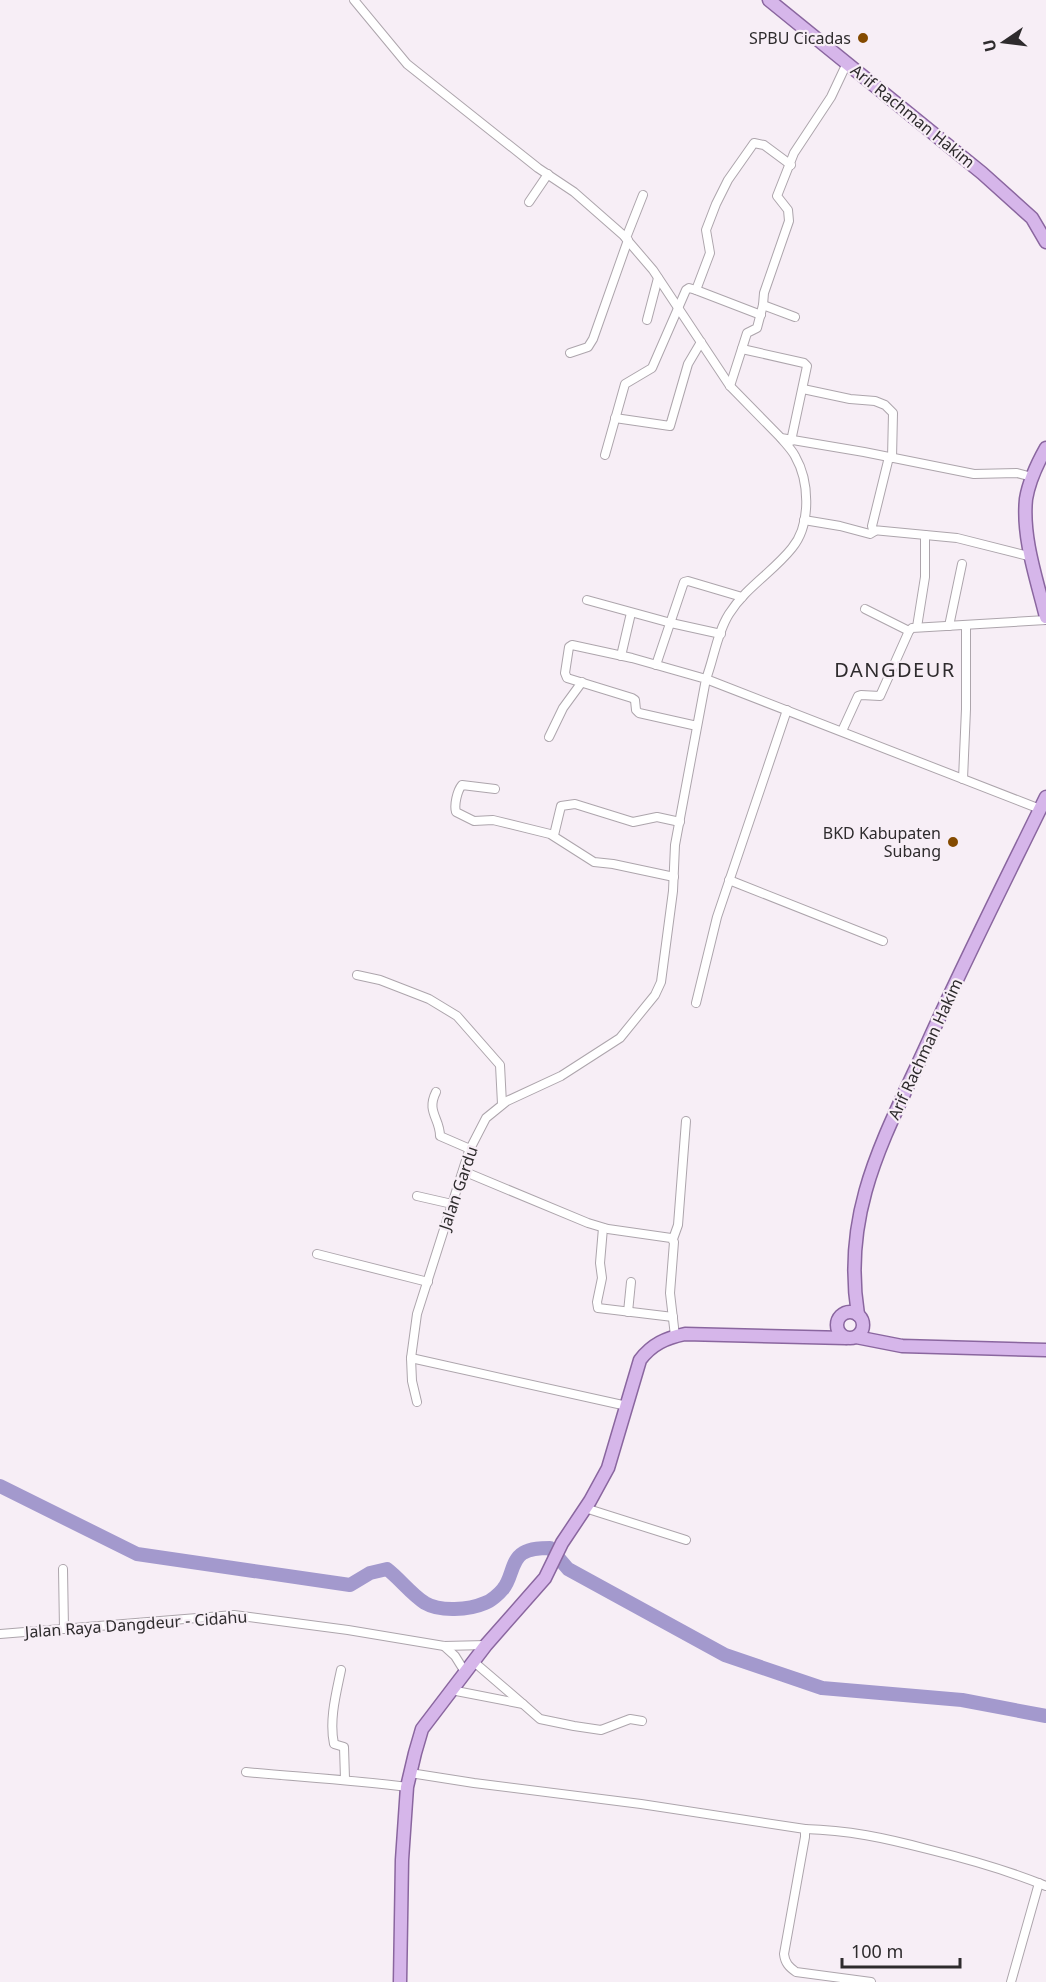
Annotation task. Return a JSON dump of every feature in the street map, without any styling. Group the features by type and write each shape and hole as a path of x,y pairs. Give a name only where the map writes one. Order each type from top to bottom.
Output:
{"main road":[{"name":"Arif Rachman Hakim","path":"770,0 982,173 1032,218 1046,242"},
{"path":"1046,447 1032,477 1026,498 1026,524 1046,618"},
{"name":"Arif Rachman Hakim","path":"860,1318 855,1290 857,1230 863,1198 881,1142 948,997 1046,797"},
{"path":"855,1290 844,1313 838,1319 837,1329 840,1335 902,1346 1046,1350"},
{"path":"844,1313 854,1312 885,1343"},
{"path":"400,1982 402,1860 407,1787 422,1729 486,1645 545,1578 562,1543 608,1468 640,1360 659,1342 685,1334 851,1338 862,1331 860,1318"},
{"path":"819,1338 837,1329"}],"street":[{"name":"Jalan Gardu","path":"354,0 407,64 478,122 574,192 627,239 658,278 730,386 786,441 801,468 806,489 804,520 798,539 792,549 755,582 742,597 728,615 721,634 697,726 675,845 674,877 659,988 626,1032 611,1044 561,1076 502,1104 486,1118 470,1149 417,1314 411,1358 412,1381 417,1402"},
{"path":"730,386 747,333 757,328 764,293 789,221 788,210 777,194 794,153 831,97 847,63"},
{"path":"696,290 710,253 706,230 716,204 728,180 754,143 764,145 790,165"},
{"path":"529,202 548,174"},
{"path":"570,353 588,347 593,339 643,195"},
{"path":"647,320 658,278"},
{"path":"605,455 625,384 652,368 677,306 686,290 689,288 696,290 761,315"},
{"path":"763,305 795,317"},
{"path":"615,418 670,426 688,364 701,342"},
{"path":"742,349 804,363 807,369 786,441 890,457 974,474 1017,473 1032,477"},
{"path":"803,389 850,399 875,401 885,405 892,413 890,457 872,526 875,531"},
{"path":"804,520 870,534 875,531 962,539 1032,557"},
{"path":"842,731 858,696 880,696 913,629 925,577 925,535"},
{"path":"949,626 962,564"},
{"path":"656,666 682,584 686,581 742,597"},
{"path":"587,600 721,634"},
{"path":"865,609 913,629 1046,618"},
{"path":"621,656 631,613"},
{"path":"963,779 966,625"},
{"path":"697,726 639,712 632,698 565,675 568,649 571,646 621,656 710,681 1040,809"},
{"path":"549,737 563,708 582,682"},
{"path":"696,1003 714,926 787,710"},
{"path":"495,789 462,785 459,788 456,812 474,821 493,820 554,835 594,862 674,877"},
{"path":"554,835 561,806 570,803 633,822 657,817 680,822"},
{"path":"729,879 883,941"},
{"path":"357,975 380,980 429,999 458,1016 500,1065 502,1104"},
{"path":"436,1092 432,1102 432,1113 440,1126 440,1136 470,1149"},
{"path":"675,1336 670,1293 673,1239 678,1226 686,1121"},
{"path":"463,1171 603,1228 667,1236 673,1239"},
{"path":"417,1196 452,1204"},
{"path":"603,1228 600,1263 602,1278 597,1306 600,1309 673,1317"},
{"path":"317,1254 428,1282"},
{"path":"628,1312 631,1282"},
{"path":"411,1358 627,1406"},
{"path":"585,1508 686,1540"},
{"path":"63,1569 64,1629"},
{"name":"Jalan Raya Dangdeur - Cidahu","path":"0,1634 245,1616 444,1646 486,1645"},
{"path":"444,1646 455,1656 465,1672"},
{"path":"474,1662 540,1719 598,1730 607,1729 630,1719 642,1721"},
{"path":"341,1670 333,1712 333,1731 334,1744 344,1747 345,1779"},
{"path":"451,1690 523,1704"},
{"path":"246,1772 345,1779 407,1787"},
{"path":"410,1773 805,1829 838,1829 873,1835 986,1864 1042,1884 1011,1982"},
{"path":"805,1829 785,1959 789,1967 796,1972 871,1982"}],"waterway":[{"path":"0,1486 137,1554 350,1585 370,1573 387,1569 425,1603 446,1609 471,1607 490,1601 506,1585 519,1556 529,1550 550,1548 568,1569 725,1655 822,1688 962,1700 1046,1716"}],"place":[{"name":"SPBU Cicadas","path":"863,38"},
{"name":"BKD Kabupaten Subang","path":"953,842"}],"district":[{"name":"DANGDEUR","path":"895,669"}]}
